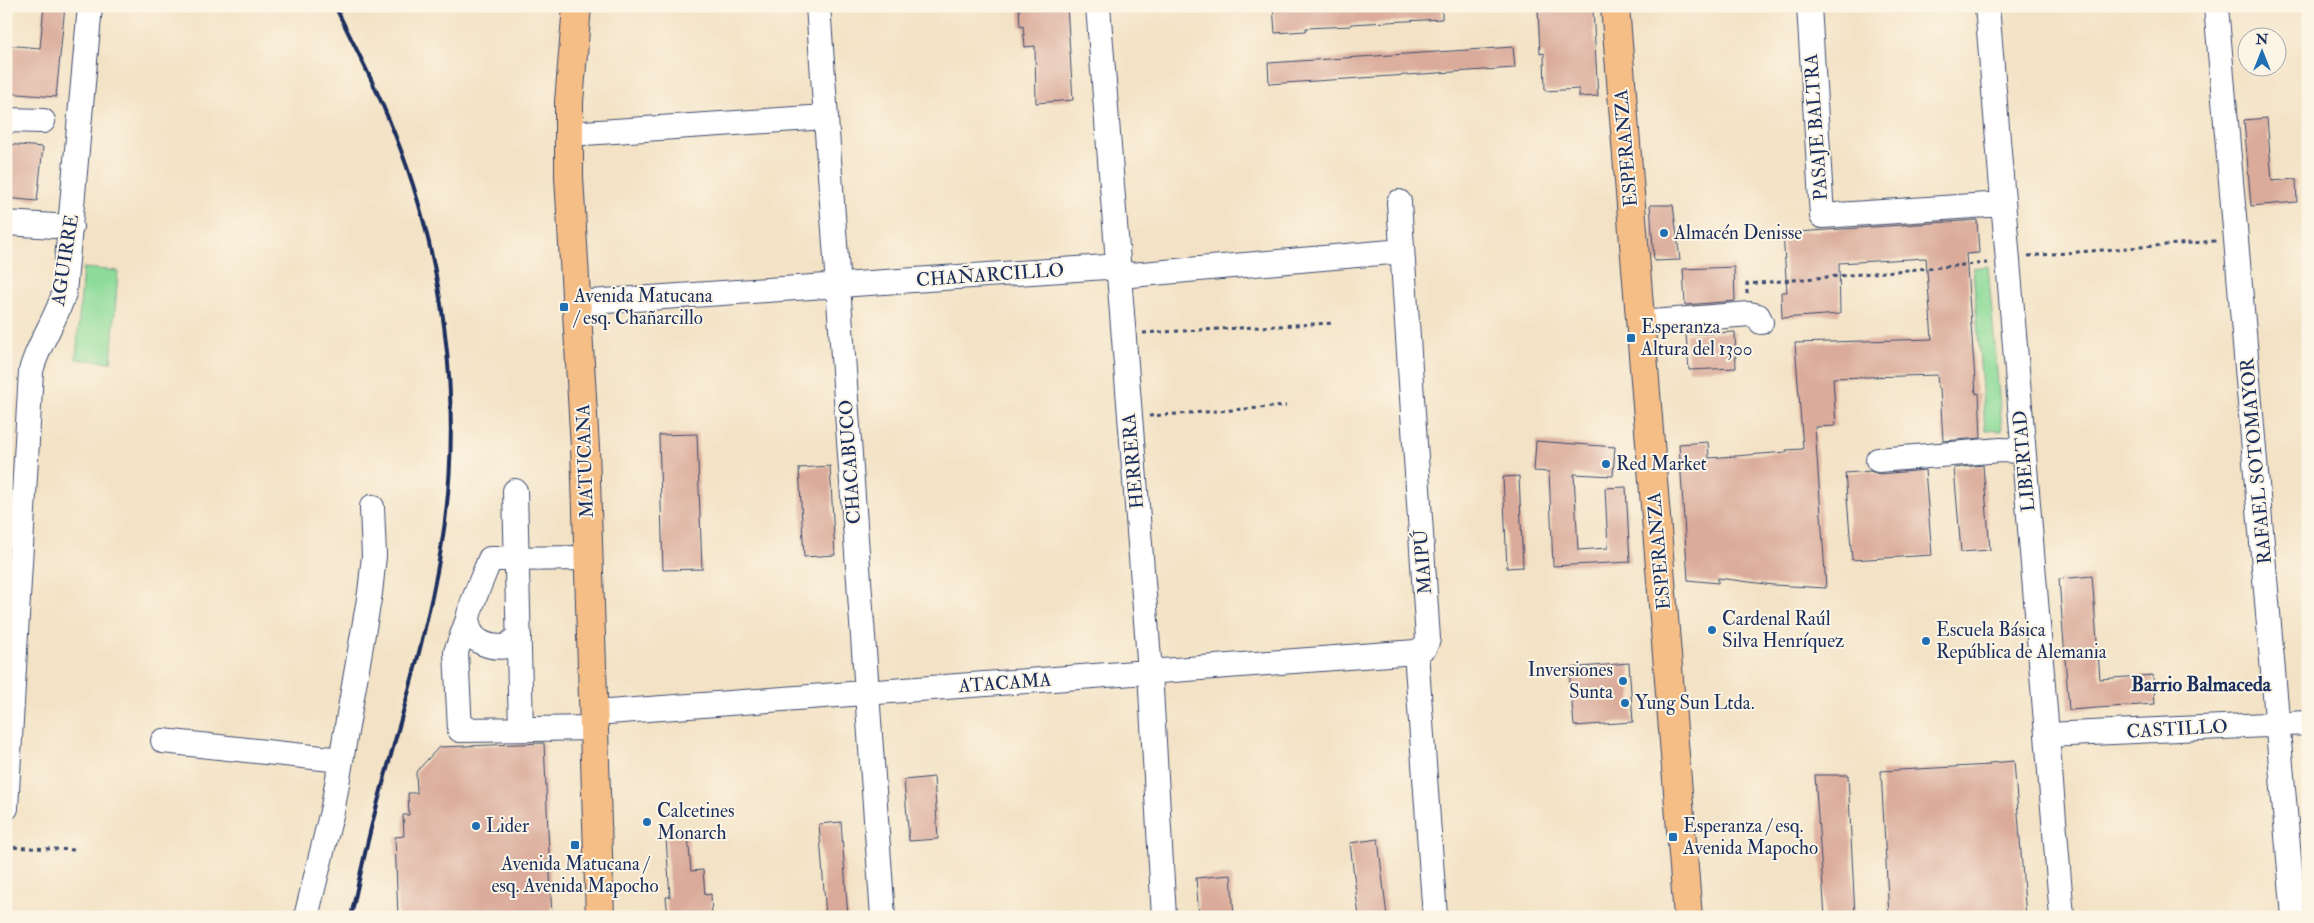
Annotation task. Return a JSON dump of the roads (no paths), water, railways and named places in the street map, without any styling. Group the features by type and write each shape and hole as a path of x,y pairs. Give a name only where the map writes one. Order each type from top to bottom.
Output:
{"main road":[{"name":"MATUCANA","path":"577,6 570,85 570,215 585,448 602,910"},
{"name":"ESPERANZA","path":"1615,6 1688,917"}],"street":[{"name":"AGUIRRE","path":"6,808 32,371 38,347 56,315 64,293 90,6"},
{"name":"CHACABUCO","path":"818,6 883,917"},
{"name":"HERRERA","path":"1098,6 1150,672 1164,917"},
{"name":"PASAJE BALTRA","path":"1809,6 1822,216 2003,204"},
{"name":"LIBERTAD","path":"1986,6 2003,204 1998,260 2023,450 2062,917"},
{"name":"RAFAEL SOTOMAYOR","path":"2216,6 2279,724 2294,917"},
{"path":"569,134 826,117"},
{"path":"6,120 43,122"},
{"name":"MAIPÚ","path":"1399,202 1428,639 1425,646 1416,652"},
{"path":"6,223 71,227"},
{"name":"CHAÑARCILLO","path":"576,303 1106,268 1131,275 1402,250"},
{"path":"1640,323 1755,318"},
{"path":"1878,460 2001,450 2023,450"},
{"path":"515,491 521,729"},
{"path":"306,917 333,807 370,593 374,556 372,507"},
{"path":"518,636 507,646 488,647 476,639 470,630 468,619 490,560 588,558"},
{"name":"ATACAMA","path":"468,619 456,652 460,730 521,729 867,694 1416,652"},
{"path":"1416,652 1435,917"},
{"name":"CASTILLO","path":"2047,735 2308,723"},
{"path":"163,741 341,760"}],"railway":[{"path":"335,6 386,113 406,164 422,217 435,272 444,327 451,439 448,494 435,583 419,651 373,820 351,917"}],"place":[{"name":"Almacén Denisse","path":"1664,233"},
{"name":"Avenida Matucana / esq. Chañarcillo","path":"564,307"},
{"name":"Esperanza Altura del 1300","path":"1631,338"},
{"name":"Red Market","path":"1606,464"},
{"name":"Cardenal Raúl Silva Henríquez","path":"1712,630"},
{"name":"Escuela Básica República de Alemania","path":"1926,641"},
{"name":"Inversiones Sunta","path":"1623,681"},
{"name":"Yung Sun Ltda.","path":"1625,703"},
{"name":"Calcetines Monarch","path":"647,822"},
{"name":"Lider","path":"476,826"},
{"name":"Esperanza / esq. Avenida Mapocho","path":"1673,837"},
{"name":"Avenida Matucana / esq. Avenida Mapocho","path":"575,845"}],"district":[{"name":"Barrio Balmaceda","path":"2201,684"}]}
